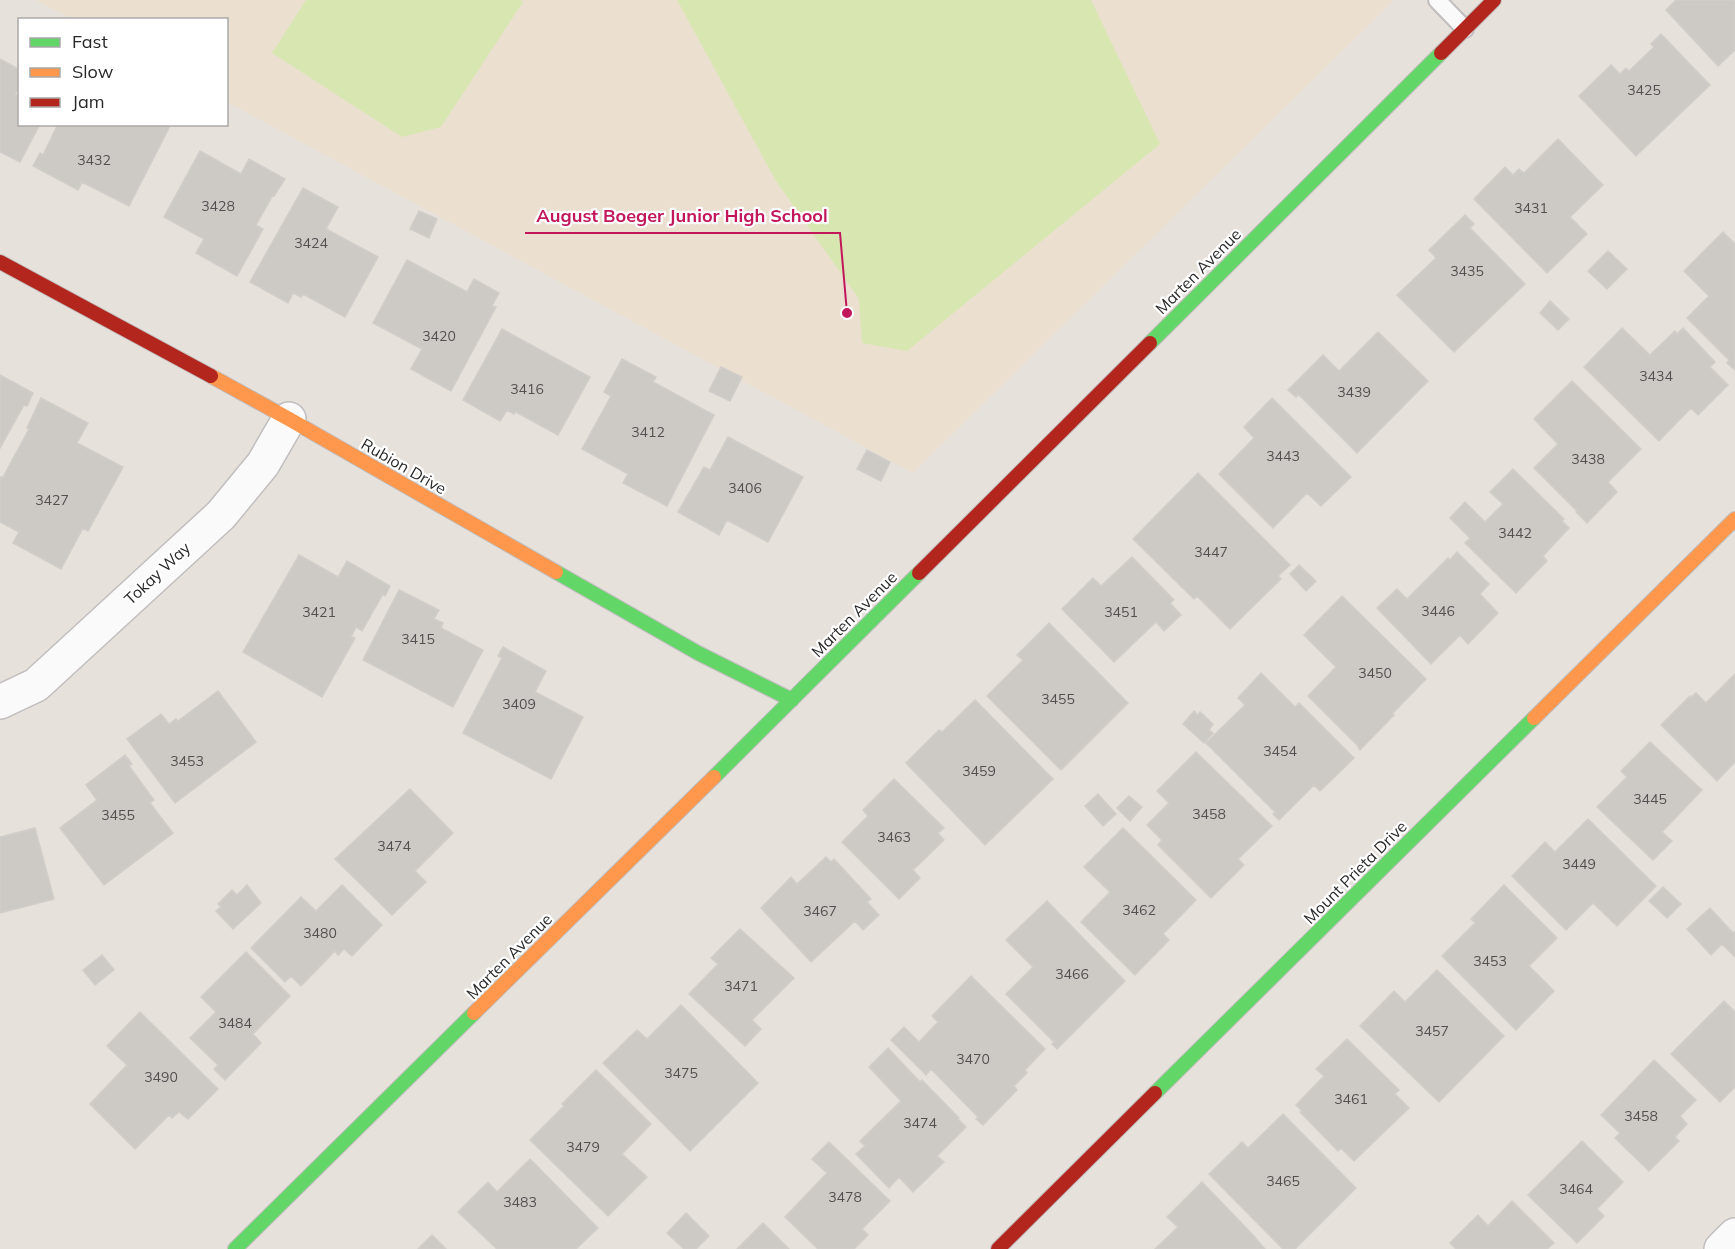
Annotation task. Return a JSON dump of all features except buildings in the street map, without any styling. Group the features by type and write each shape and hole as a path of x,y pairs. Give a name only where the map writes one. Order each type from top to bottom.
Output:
{"street":[{"name":"Marten Avenue","path":"235,1249 792,700 1494,0"},
{"name":"Rubion Drive","path":"0,262 289,419 698,653 792,700"},
{"name":"Tokay Way","path":"0,702 36,685 221,514 263,464 289,419"},
{"name":"Mount Prieta Drive","path":"998,1249 1735,519"},
{"path":"1721,1249 1735,1235"}],"lane":[{"path":"1437,0 1465,29"}],"shaded area":[{"path":"36,0 1394,0 913,473 228,103 228,18 70,18"}],"green space":[{"path":"306,0 520,0 523,2 441,127 402,137 272,53"},
{"path":"677,0 1091,0 1160,144 907,351 862,343 859,299 776,181"}],"traffic: fast":[{"path":"1150,343 1441,53"},
{"path":"556,572 698,653 792,700"},
{"path":"714,777 919,573"},
{"path":"1155,1093 1534,718"},
{"path":"235,1249 474,1013"}],"traffic: slow":[{"path":"211,376 556,572"},
{"path":"1534,718 1735,519"},
{"path":"474,1013 714,777"}],"traffic: jam":[{"path":"1441,53 1494,0"},
{"path":"0,262 211,376"},
{"path":"919,573 1150,343"},
{"path":"998,1249 1155,1093"}],"place":[{"name":"August Boeger Junior High School","path":"847,313"}]}
